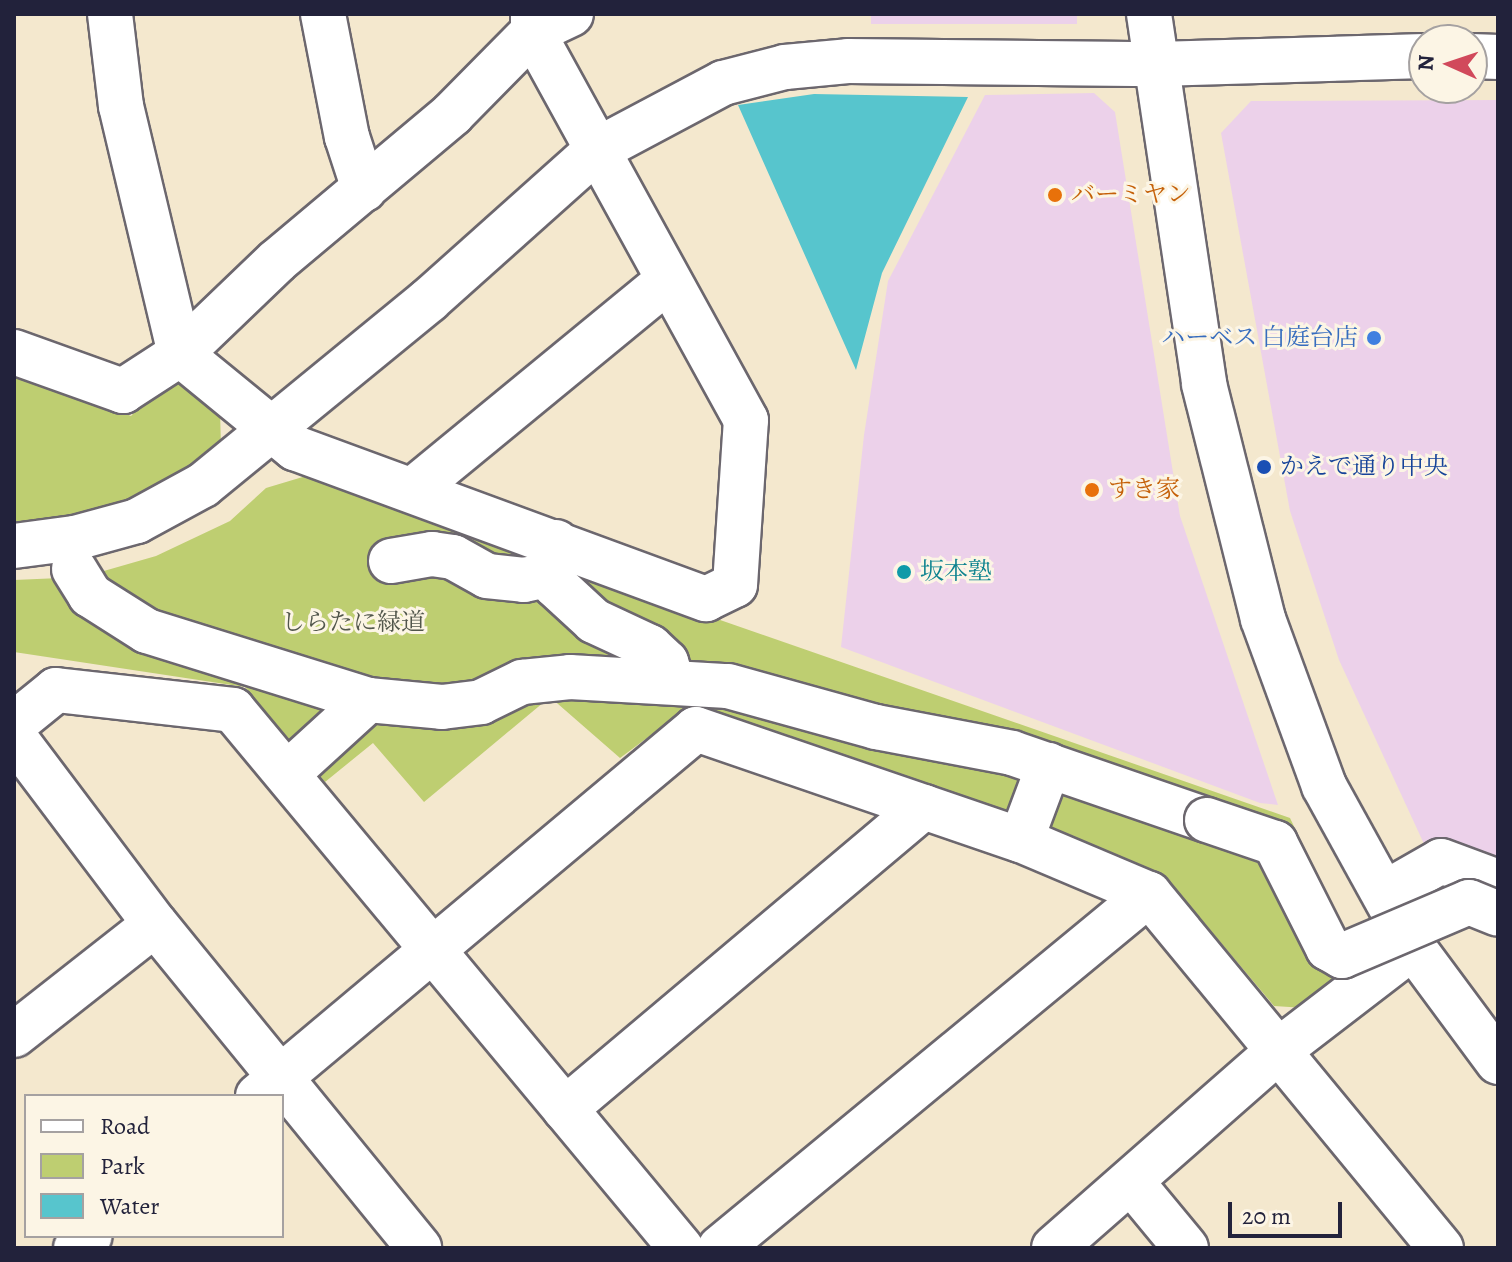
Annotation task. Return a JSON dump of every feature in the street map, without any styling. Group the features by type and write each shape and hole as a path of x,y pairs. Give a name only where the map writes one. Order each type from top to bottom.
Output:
{"street":[{"path":"14,352 123,391 180,354 452,114 546,20 597,150 746,420 735,585 706,599 552,559 414,489 295,448 180,354 121,106 110,14"},
{"path":"323,14 347,137 364,189"},
{"path":"1149,14 1204,384 1244,556 1324,786 1413,947 1498,1062"},
{"path":"14,546 75,538 137,521 203,485 274,431 597,150 723,83 785,67 848,61 1157,64 1408,56"},
{"path":"414,489 667,281"},
{"path":"391,561 432,554 453,557 487,576 524,580 552,559"},
{"path":"552,559 594,621 650,647 666,662 672,681"},
{"path":"74,569 90,595 147,631 368,700 442,707 481,702 522,682 570,677 672,681 756,695 1049,765 1275,843 1328,948 1342,956 1469,902 1498,914"},
{"path":"14,724 56,690 233,710 681,1248"},
{"path":"739,744 756,695"},
{"path":"288,773 368,700"},
{"path":"14,737 155,924 269,1086 696,729 1021,840 1149,894 1441,1248"},
{"path":"1021,840 1049,765"},
{"path":"565,1109 924,807"},
{"path":"1385,893 1441,861 1498,882"},
{"path":"720,1248 1149,894"},
{"path":"14,1035 155,924"},
{"path":"1054,1248 1133,1184 1279,1050 1413,947"},
{"path":"284,1103 411,1245"},
{"path":"1133,1184 1186,1248"}],"shaded area":[{"path":"871,14 1077,14 1077,24 871,24"},
{"path":"1094,93 1115,112 1180,516 1278,805 1260,803 841,647 864,435 888,281 985,95"},
{"path":"1408,100 1408,104 1488,104 1488,100 1498,100 1498,870 1425,846 1339,660 1290,511 1221,133 1251,101"}],"green space":[{"path":"14,368 131,416 167,377 196,376 220,410 221,448 139,501 91,518 14,526"},
{"name":"しらたに緑道","path":"306,476 1290,818 1346,935 1354,968 1305,1008 1274,1006 1163,874 694,703 620,758 550,697 424,802 373,743 325,782 245,687 14,652 14,580 83,577 156,556 230,521 266,488"}],"water":[{"path":"814,94 968,97 882,273 856,370 738,105"}],"place":[{"name":"バーミヤン","path":"1055,195"},
{"name":"ハーベス 白庭台店","path":"1374,338"},
{"name":"かえで通り中央","path":"1264,467"},
{"name":"すき家","path":"1092,490"},
{"name":"坂本塾","path":"904,572"}]}
